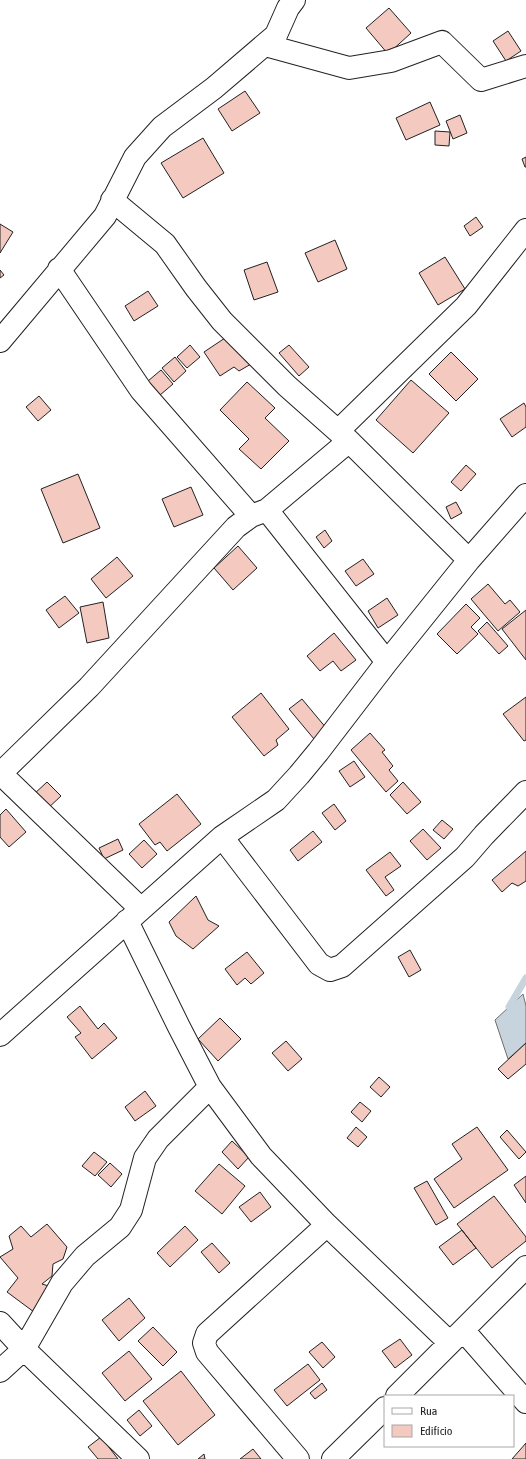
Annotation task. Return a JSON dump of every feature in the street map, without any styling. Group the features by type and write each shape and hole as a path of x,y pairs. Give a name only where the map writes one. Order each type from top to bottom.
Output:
{"street":[{"path":"0,341 105,216 135,157 162,127 214,88 276,35 288,8 294,0"},
{"path":"265,45 349,68 391,61 442,42 481,80 526,66"},
{"path":"112,200 166,244 196,288 222,321 287,386 343,436 469,560"},
{"path":"526,230 466,306 343,436 259,513 236,527 89,687 0,774 134,915 179,1027 210,1087 261,1156 327,1225 456,1337 526,1402"},
{"path":"59,269 141,390 259,513 387,662"},
{"path":"0,1035 222,837 276,800 318,752 387,662 469,560 525,497"},
{"path":"222,837 319,964 330,970 342,966 465,857 484,835 526,792"},
{"path":"0,1371 24,1349 62,1283 84,1256 120,1227 131,1210 145,1158 158,1139 210,1087"},
{"path":"298,1459 207,1352 204,1343 207,1334 327,1225"},
{"path":"398,1395 526,1267"},
{"path":"0,1323 24,1349 138,1459"},
{"path":"333,1459 384,1409"}],"shaded area":[{"path":"523,994 526,1006 526,1043 508,1059 495,1020"}],"building":[{"path":"389,8 411,33 388,54 366,28"},
{"path":"508,31 521,51 506,61 493,41"},
{"path":"245,91 260,113 232,131 218,109"},
{"path":"430,102 440,125 406,140 396,118"},
{"path":"460,115 467,133 453,139 446,121"},
{"path":"435,131 450,132 449,146 435,145"},
{"path":"203,138 224,173 183,198 161,163"},
{"path":"526,157 526,167 525,167 522,159"},
{"path":"476,217 483,227 470,236 464,226"},
{"path":"0,224 13,232 0,253"},
{"path":"335,240 347,269 318,282 305,253"},
{"path":"445,257 465,289 438,305 419,273"},
{"path":"267,262 278,292 254,300 244,270"},
{"path":"0,270 4,275 0,278"},
{"path":"148,291 158,306 134,321 125,306"},
{"path":"231,334 251,364 239,371 234,367 220,376 204,352"},
{"path":"190,345 200,357 187,368 177,357"},
{"path":"289,345 309,367 299,376 279,353"},
{"path":"451,352 478,379 456,401 429,374"},
{"path":"175,357 186,371 174,382 162,368"},
{"path":"161,370 173,384 160,395 148,381"},
{"path":"411,380 449,413 413,453 376,420"},
{"path":"247,382 275,408 265,418 289,441 261,469 239,449 249,439 220,410"},
{"path":"39,396 51,410 38,421 26,407"},
{"path":"524,403 526,407 526,427 512,437 500,419"},
{"path":"466,465 476,474 461,491 451,482"},
{"path":"78,474 100,528 63,543 41,489"},
{"path":"191,487 203,515 174,527 162,499"},
{"path":"456,502 462,513 451,519 446,507"},
{"path":"325,530 332,541 324,548 316,537"},
{"path":"238,546 257,568 233,590 214,568"},
{"path":"117,557 133,576 106,598 91,579"},
{"path":"363,559 374,574 356,586 345,571"},
{"path":"488,584 505,604 510,600 520,612 498,631 471,599"},
{"path":"65,596 79,613 59,628 46,610"},
{"path":"387,598 398,615 378,628 368,611"},
{"path":"103,602 109,638 87,643 80,607"},
{"path":"466,604 480,618 471,627 478,634 457,654 437,634"},
{"path":"526,610 526,660 502,629"},
{"path":"487,622 508,646 499,654 478,631"},
{"path":"334,633 356,660 341,671 333,661 320,671 307,656"},
{"path":"261,693 289,729 276,740 278,745 264,756 232,717"},
{"path":"526,697 526,740 524,741 503,714"},
{"path":"302,699 327,729 314,739 289,709"},
{"path":"370,733 385,750 382,752 393,766 389,770 398,781 386,792 351,750"},
{"path":"354,761 365,777 350,787 339,771"},
{"path":"47,782 61,796 46,810 33,795"},
{"path":"403,782 421,802 407,814 390,795"},
{"path":"177,794 201,824 167,851 160,842 155,845 139,824"},
{"path":"334,804 346,821 335,830 322,813"},
{"path":"6,809 26,832 9,847 0,837 0,815"},
{"path":"442,820 453,829 444,839 433,830"},
{"path":"423,829 441,848 427,860 410,841"},
{"path":"313,831 322,842 298,861 290,850"},
{"path":"118,839 123,850 104,859 99,848"},
{"path":"144,840 157,854 142,868 129,854"},
{"path":"526,851 526,881 518,886 512,883 502,892 492,880"},
{"path":"390,852 401,866 385,877 394,890 386,896 366,870"},
{"path":"196,896 208,920 219,926 193,949 176,936 169,922"},
{"path":"410,950 421,970 409,977 398,957"},
{"path":"247,952 264,973 251,984 245,978 237,985 225,969"},
{"path":"80,1006 98,1029 104,1023 117,1038 92,1059 75,1037 81,1033 67,1017"},
{"path":"220,1018 241,1039 218,1061 198,1039"},
{"path":"286,1041 302,1059 288,1071 272,1053"},
{"path":"526,1043 526,1064 508,1079 498,1069"},
{"path":"379,1077 390,1087 381,1097 370,1087"},
{"path":"145,1091 156,1106 135,1121 125,1107"},
{"path":"360,1102 371,1111 362,1122 351,1112"},
{"path":"356,1127 367,1137 358,1147 347,1138"},
{"path":"477,1127 508,1170 454,1208 434,1179 462,1159 452,1144"},
{"path":"507,1130 526,1152 519,1159 500,1137"},
{"path":"232,1141 249,1157 238,1169 222,1152"},
{"path":"94,1152 107,1162 95,1176 82,1166"},
{"path":"110,1163 122,1174 111,1187 98,1175"},
{"path":"219,1164 245,1186 222,1214 195,1191"},
{"path":"526,1176 526,1203 514,1185"},
{"path":"427,1181 448,1218 436,1225 414,1188"},
{"path":"260,1192 271,1207 251,1222 239,1207"},
{"path":"494,1196 526,1237 526,1241 492,1268 457,1224"},
{"path":"47,1224 67,1247 63,1259 53,1264 52,1276 42,1284 59,1289 38,1315 7,1292 18,1278 0,1257 13,1249 9,1236 21,1226 31,1237"},
{"path":"185,1226 198,1240 170,1267 157,1253"},
{"path":"462,1230 476,1248 453,1265 439,1247"},
{"path":"212,1243 230,1263 219,1273 201,1252"},
{"path":"129,1298 145,1318 119,1341 102,1320"},
{"path":"153,1327 177,1352 163,1366 138,1341"},
{"path":"400,1339 412,1355 395,1368 382,1351"},
{"path":"322,1342 335,1357 323,1368 309,1352"},
{"path":"129,1351 152,1379 125,1401 102,1373"},
{"path":"308,1364 320,1380 287,1406 274,1390"},
{"path":"181,1371 215,1415 178,1445 143,1401"},
{"path":"322,1383 327,1390 315,1399 310,1393"},
{"path":"139,1410 152,1426 140,1436 127,1420"},
{"path":"101,1437 118,1459 98,1459 88,1447"},
{"path":"526,1443 526,1459 512,1459"},
{"path":"253,1449 261,1459 240,1459"},
{"path":"204,1454 205,1459 198,1459"}],"waterway":[{"path":"509,1007 526,978"}]}
